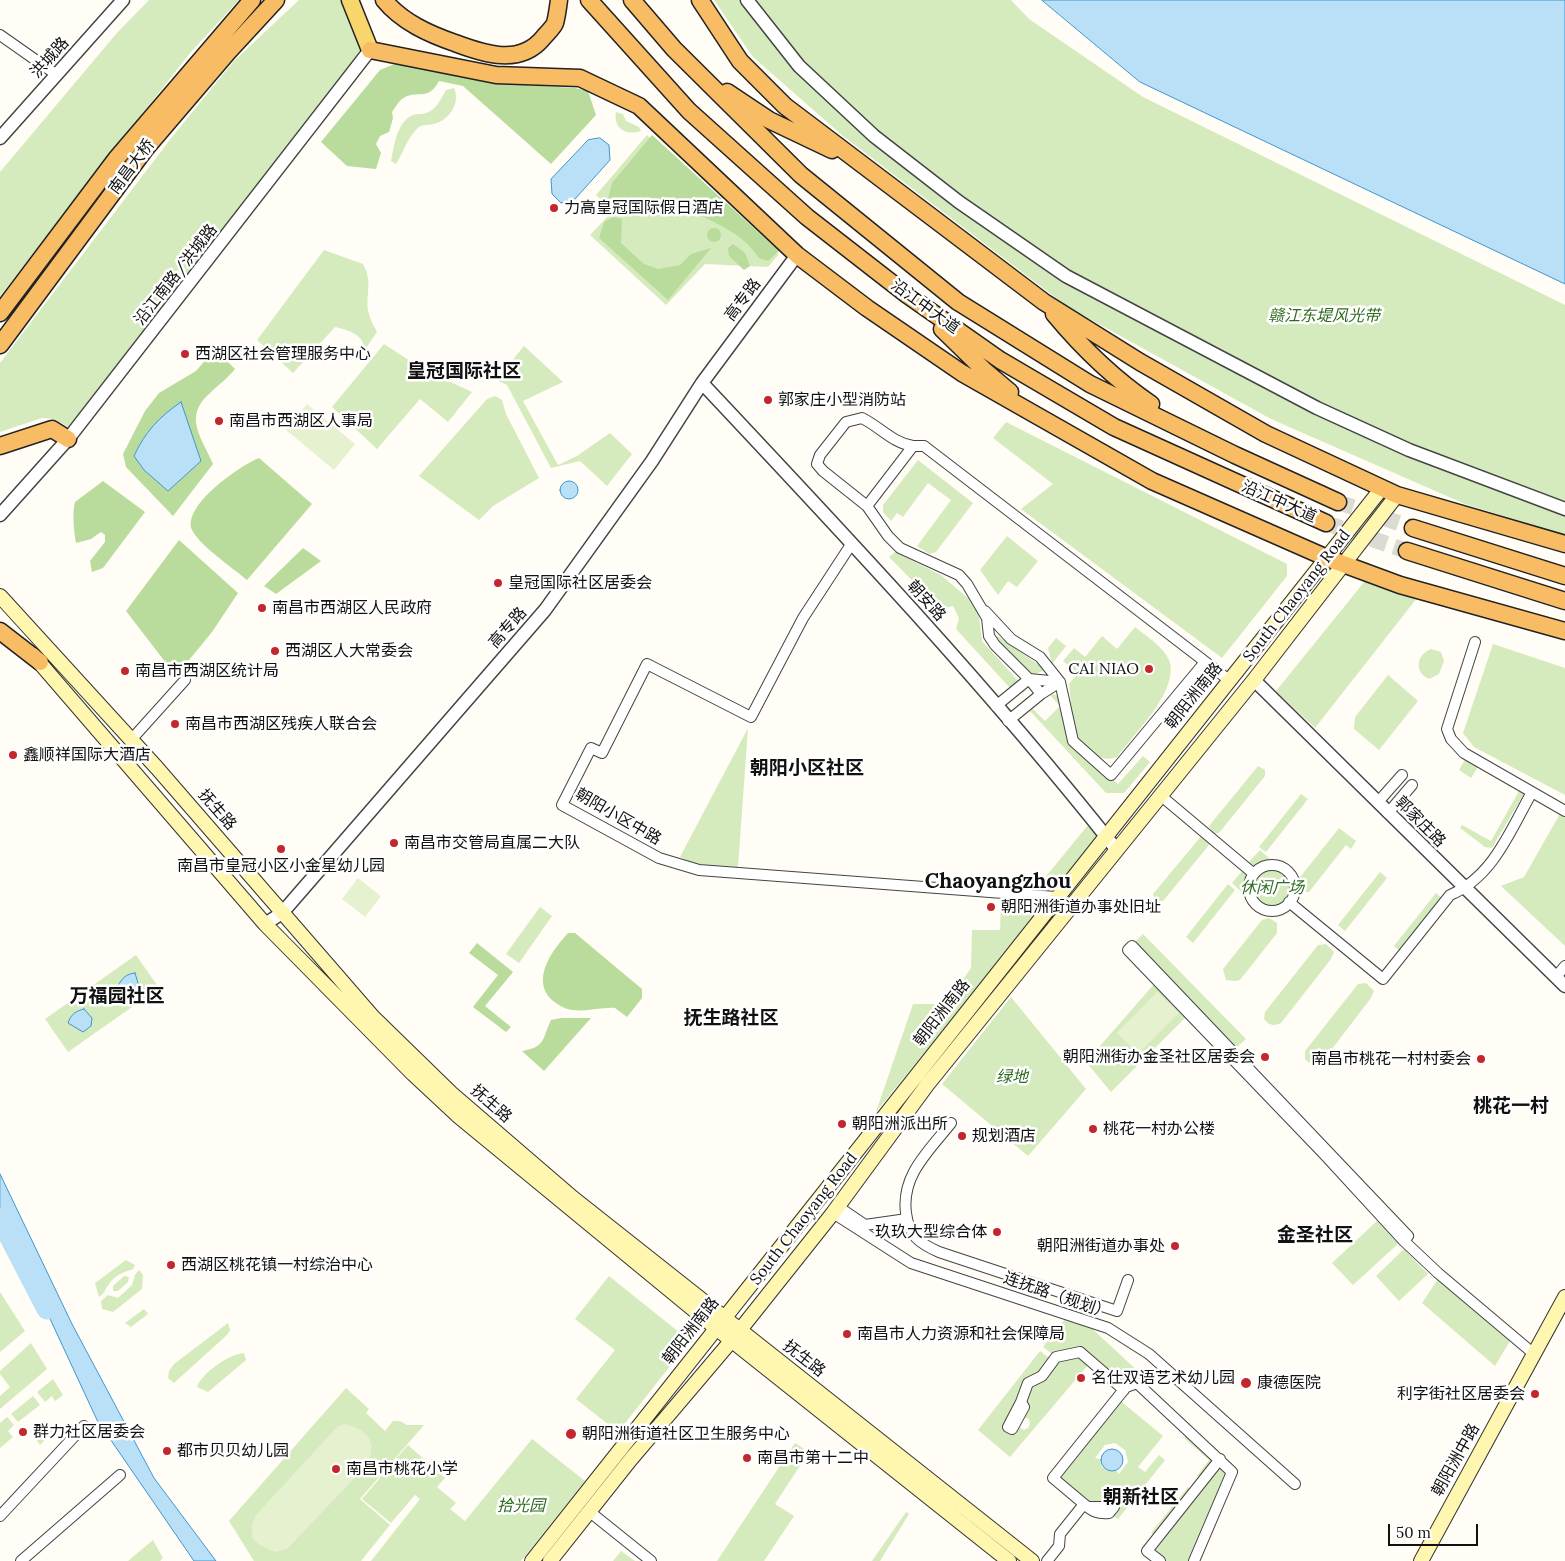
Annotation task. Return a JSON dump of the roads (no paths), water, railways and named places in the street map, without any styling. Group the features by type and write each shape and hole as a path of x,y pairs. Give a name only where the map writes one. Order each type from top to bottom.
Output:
{"highway":[{"name":"南昌大桥","path":"0,314 116,158 252,0"},
{"name":"南昌大桥","path":"0,345 146,148 228,52 276,0"},
{"path":"384,0 395,13 432,35 488,54 507,56 523,53 538,45 554,24 559,0"},
{"name":"沿江中大道","path":"589,0 689,111 807,217 906,294 1000,360 1114,427 1326,523"},
{"name":"沿江中大道","path":"632,0 674,49 801,175 958,302 1090,384 1338,502"},
{"path":"700,0 740,61 785,106 1044,302 1140,362 1266,434 1397,495 1565,544"},
{"path":"674,49 732,96 769,120 868,167"},
{"path":"370,50 496,75 580,78 639,106 797,255 867,308 962,373 1152,481 1344,565 1400,585 1565,631"},
{"path":"906,294 985,371 1045,420"},
{"path":"1044,302 1082,348 1124,385 1198,437"},
{"path":"0,446 52,429 68,439"},
{"path":"1413,528 1565,576"},
{"path":"1407,550 1565,601"},
{"path":"0,630 40,662"}],"main road":[{"path":"350,0 370,50"},
{"name":"朝阳洲南路","path":"532,1561 1056,897 1382,488"},
{"name":"South Chaoyang Road","path":"550,1561 736,1336 835,1210 927,1085 1254,680 1397,495"},
{"name":"抚生路","path":"0,596 131,740 373,1017 451,1093 720,1323"},
{"name":"抚生路","path":"0,620 40,662 265,924 413,1074 458,1116 720,1323 1009,1561"},
{"path":"1528,622 1565,636"},
{"name":"朝阳洲中路","path":"1421,1561 1565,1297"},
{"name":"抚生路","path":"736,1336 1032,1561"}],"street":[{"name":"洪城路","path":"0,138 124,0"},
{"path":"747,0 799,66 874,136 959,202 1066,276 1317,408 1409,450 1565,509"},
{"path":"0,35 57,75"},
{"name":"沿江南路/洪城路","path":"0,515 68,439 370,50"},
{"name":"高专路","path":"265,924 282,913 545,610 652,462 702,383 797,255"},
{"name":"朝安路","path":"702,383 852,543 996,706 1116,849"},
{"path":"1041,694 1029,679 995,645 989,636 987,618 967,584 958,575 900,548 888,536 867,506 823,471 817,464 820,456 846,422 862,418 903,445 924,446 1229,680"},
{"path":"867,506 913,446"},
{"name":"朝阳小区中路","path":"852,543 803,618 751,717 647,664 602,753 591,748 562,805 659,858 699,870 1056,897"},
{"path":"977,601 1011,639 1040,657 1060,682 1065,693 1073,741 1111,775 1205,662"},
{"path":"1475,642 1447,729 1451,739 1464,753 1565,811"},
{"path":"996,706 1029,679 1060,682"},
{"path":"131,740 185,680"},
{"name":"郭家庄路","path":"1254,680 1560,981"},
{"path":"1008,720 1041,694 1060,682"},
{"path":"1378,802 1402,775"},
{"path":"1388,812 1412,785"},
{"path":"1290,902 1383,979 1450,895 1465,889 1490,865 1532,792"},
{"path":"1160,795 1254,874"},
{"path":"1266,866 1281,867 1287,871 1294,884 1294,891 1290,902 1282,909 1274,911 1260,907 1250,896 1250,881 1254,874 1266,866"},
{"path":"1404,1241 1408,1236 1132,946 1128,950 1324,1154 1404,1241 1438,1274 1534,1354"},
{"path":"1560,981 1565,966"},
{"path":"951,1123 916,1168 906,1188 907,1219 913,1234 920,1244 1116,1311 1128,1280"},
{"path":"835,1210 865,1225 907,1219"},
{"name":"连抚路（规划）","path":"835,1210 911,1263 1108,1328 1149,1354 1295,1484"},
{"path":"1021,1402 1028,1383 1042,1376 1056,1357 1080,1352 1124,1390"},
{"path":"1047,1561 1059,1546 1060,1534 1086,1506 1053,1478 1124,1390 1137,1383 1232,1472 1194,1561"},
{"path":"0,1516 84,1426"},
{"path":"1160,1561 1147,1551 1220,1460"},
{"path":"21,1561 120,1475"},
{"path":"590,1512 651,1561"}],"water":[{"path":"1042,0 1565,0 1565,284 1140,82"},
{"path":"600,138 609,145 610,160 575,199 561,203 552,194 551,179 588,140"},
{"path":"181,402 201,461 168,491 144,470 134,456 153,426"},
{"path":"565,481 573,481 578,486 576,497 565,499 560,494 560,486"},
{"path":"135,973 140,990 133,996 125,995 118,986 125,977"},
{"path":"84,1009 92,1018 91,1026 83,1032 68,1023 74,1013"},
{"path":"0,1174 72,1324 154,1478 216,1561 194,1561 97,1420 0,1211"},
{"path":"1112,1449 1120,1452 1123,1460 1120,1468 1112,1471 1104,1468 1101,1460 1104,1452"}],"waterway":[{"path":"0,1218 47,1309"}],"tunnel":[{"path":"1338,502 1413,528"},
{"path":"1326,523 1407,551"}],"place":[{"name":"力高皇冠国际假日酒店","path":"554,208"},
{"name":"西湖区社会管理服务中心","path":"185,354"},
{"name":"郭家庄小型消防站","path":"768,400"},
{"name":"南昌市西湖区人事局","path":"219,421"},
{"name":"皇冠国际社区居委会","path":"498,583"},
{"name":"南昌市西湖区人民政府","path":"262,608"},
{"name":"西湖区人大常委会","path":"275,651"},
{"name":"CAI NIAO","path":"1149,669"},
{"name":"南昌市西湖区统计局","path":"125,671"},
{"name":"南昌市西湖区残疾人联合会","path":"175,724"},
{"name":"鑫顺祥国际大酒店","path":"13,755"},
{"name":"南昌市交管局直属二大队","path":"394,843"},
{"name":"南昌市皇冠小区小金星幼儿园","path":"281,849"},
{"name":"朝阳洲街道办事处旧址","path":"991,907"},
{"name":"朝阳洲街办金圣社区居委会","path":"1265,1057"},
{"name":"南昌市桃花一村村委会","path":"1481,1059"},
{"name":"朝阳洲派出所","path":"842,1124"},
{"name":"桃花一村办公楼","path":"1093,1129"},
{"name":"规划酒店","path":"962,1136"},
{"name":"玖玖大型综合体","path":"997,1232"},
{"name":"朝阳洲街道办事处","path":"1175,1246"},
{"name":"西湖区桃花镇一村综治中心","path":"171,1265"},
{"name":"南昌市人力资源和社会保障局","path":"847,1334"},
{"name":"名仕双语艺术幼儿园","path":"1081,1378"},
{"name":"康德医院","path":"1246,1383"},
{"name":"利字街社区居委会","path":"1535,1394"},
{"name":"群力社区居委会","path":"23,1432"},
{"name":"朝阳洲街道社区卫生服务中心","path":"571,1434"},
{"name":"都市贝贝幼儿园","path":"167,1451"},
{"name":"南昌市第十二中","path":"747,1458"},
{"name":"南昌市桃花小学","path":"336,1469"}],"district":[{"name":"皇冠国际社区","path":"464,372"},
{"name":"朝阳小区社区","path":"807,769"},
{"name":"Chaoyangzhou","path":"998,882"},
{"name":"万福园社区","path":"117,997"},
{"name":"抚生路社区","path":"731,1019"},
{"name":"桃花一村","path":"1511,1107"},
{"name":"金圣社区","path":"1315,1236"},
{"name":"朝新社区","path":"1141,1498"}],"park label":[{"name":"赣江东堤风光带","path":"1324,316"},
{"name":"休闲广场","path":"1272,888"},
{"name":"绿地","path":"1012,1077"},
{"name":"拾光园","path":"521,1506"}]}
